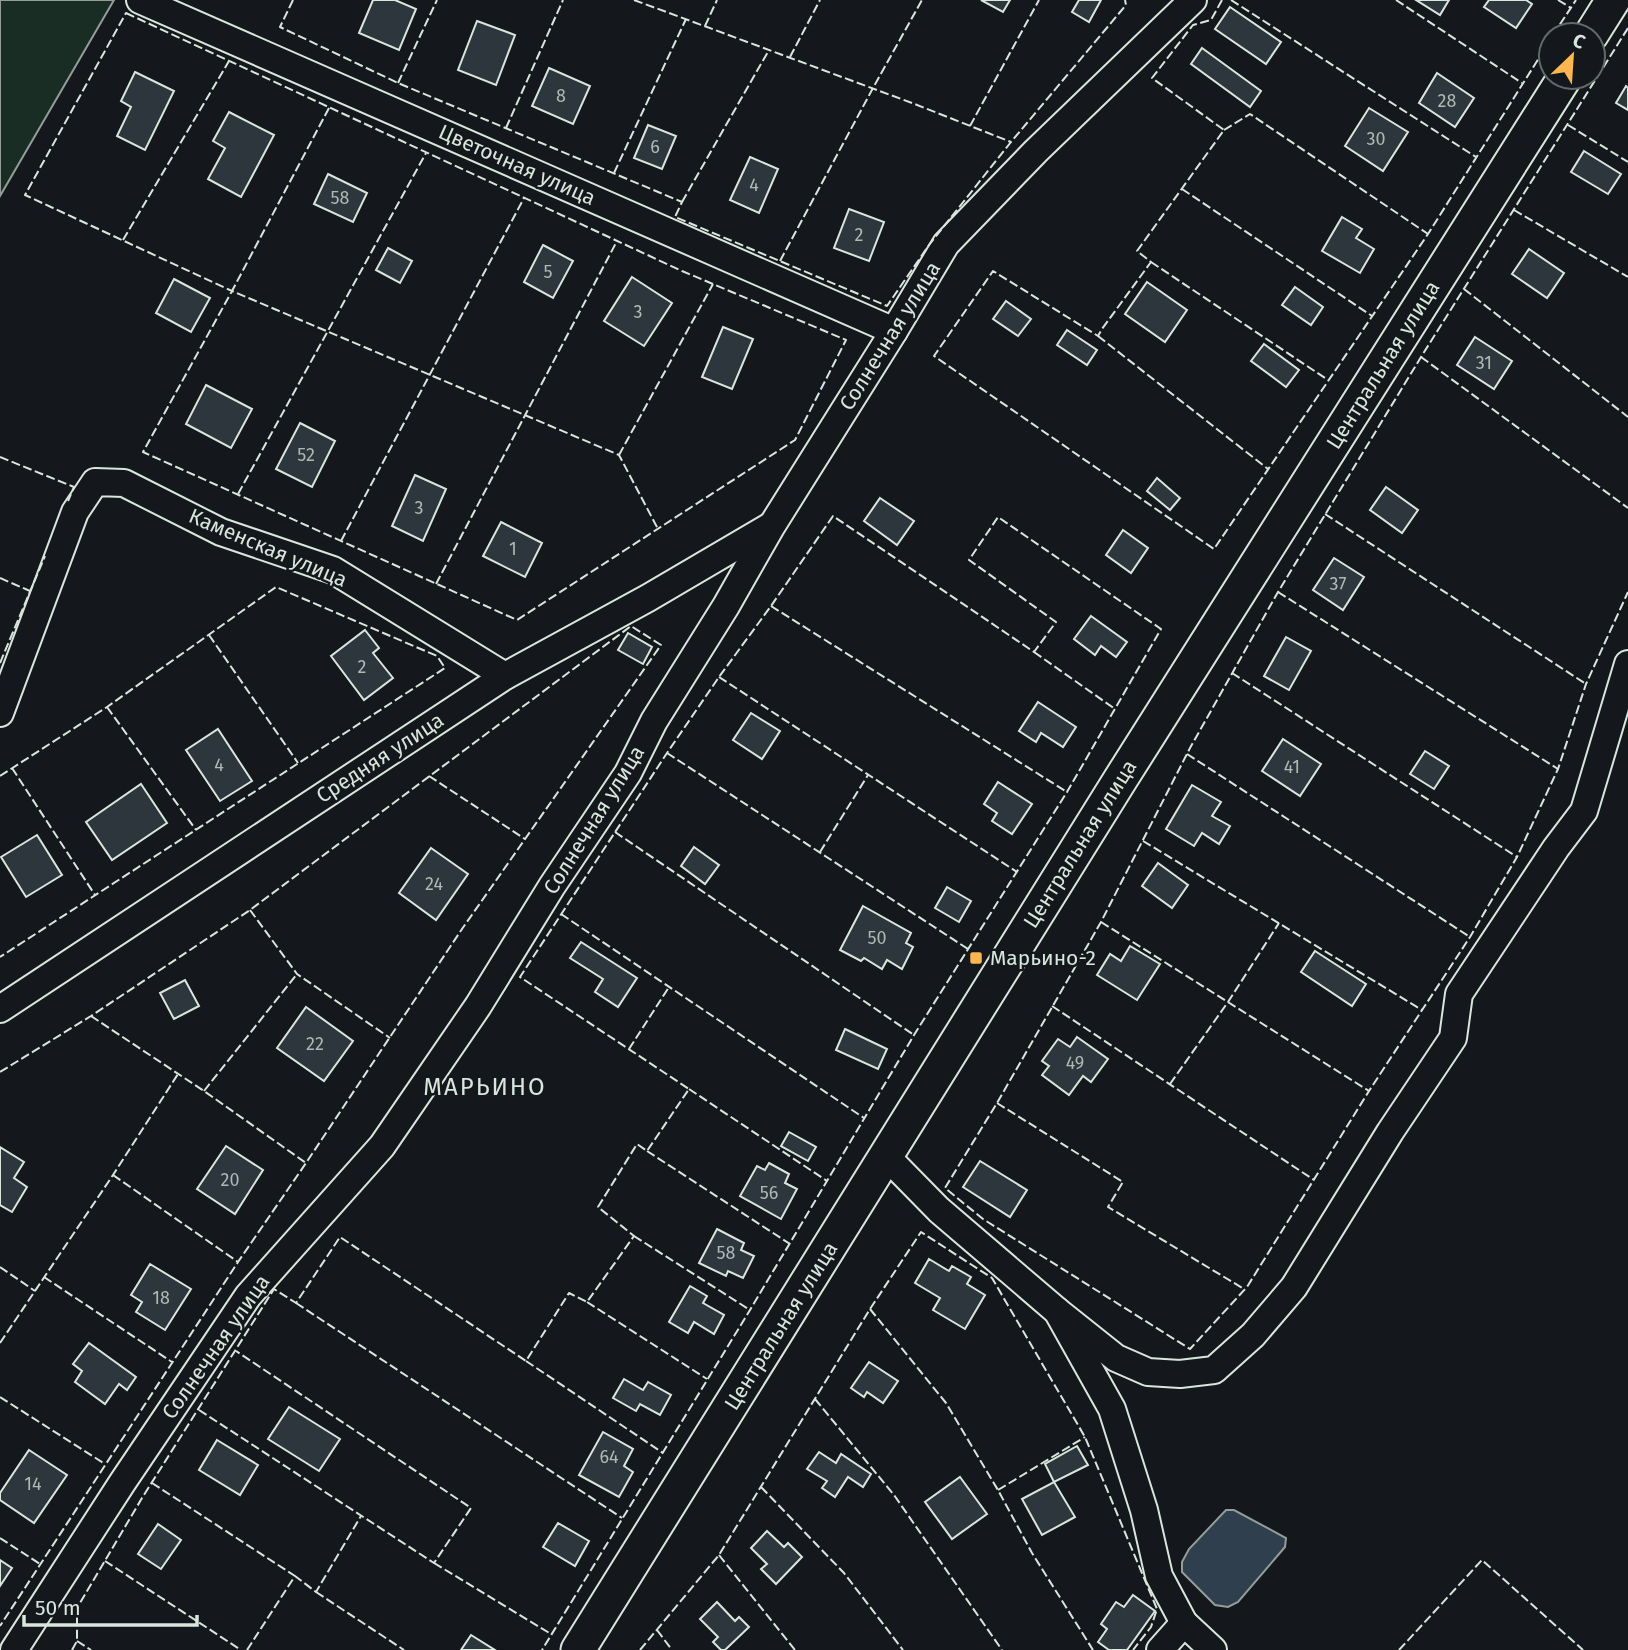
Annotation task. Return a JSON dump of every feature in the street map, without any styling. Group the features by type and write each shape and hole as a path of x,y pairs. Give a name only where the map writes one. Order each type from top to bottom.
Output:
{"main road":[{"path":"1600,21 1613,0"},
{"name":"Центральная улица","path":"578,1650 1105,803 1556,91"}],"street":[{"name":"Цветочная улица","path":"141,0 894,331"},
{"name":"Солнечная улица","path":"14,1650 248,1296 382,1146 478,1006 552,886 628,773 654,721 946,244 1036,151 1188,2"},
{"name":"Каменская улица","path":"0,713 75,512 94,482 124,483 221,532 333,570 505,676"},
{"name":"Средняя улица","path":"0,1009 505,676 771,527"},
{"path":"886,1156 939,1210 1116,1358 1148,1372 1180,1374 1214,1370 1253,1335 1294,1287 1390,1132 1453,1038 1459,994 1556,848 1584,811 1628,664"},
{"path":"1057,1311 1112,1409 1144,1510 1159,1576 1184,1623 1213,1650"},
{"path":"1160,1650 1184,1623"}],"green space":[{"path":"0,0 114,0 0,196"}],"water":[{"path":"1226,1510 1234,1510 1286,1538 1285,1547 1238,1602 1228,1607 1215,1605 1182,1572 1182,1562 1189,1549"}],"building":[{"path":"373,0 395,0 416,9 399,50 359,33"},
{"path":"981,0 1010,0 1003,12"},
{"path":"1079,0 1101,0 1089,22 1072,12"},
{"path":"1416,0 1449,0 1440,15"},
{"path":"1489,0 1526,0 1532,4 1516,28 1484,7"},
{"path":"1230,7 1281,42 1266,64 1215,29"},
{"path":"477,21 515,35 496,85 458,70"},
{"path":"1202,48 1261,91 1250,107 1191,64"},
{"path":"549,68 590,86 573,124 532,106"},
{"path":"135,72 174,91 145,150 117,136 131,107 121,101"},
{"path":"1437,73 1474,98 1455,127 1419,103"},
{"path":"1626,86 1628,88 1628,110 1616,103"},
{"path":"1369,108 1408,132 1383,171 1345,146"},
{"path":"229,112 274,135 241,197 208,179 225,148 213,141"},
{"path":"648,125 676,136 662,169 634,158"},
{"path":"1584,151 1621,174 1608,194 1571,172"},
{"path":"750,157 778,169 759,213 730,200"},
{"path":"328,174 367,193 353,222 314,204"},
{"path":"849,209 884,222 869,261 834,248"},
{"path":"1342,217 1362,229 1356,238 1374,249 1360,273 1322,251"},
{"path":"543,245 573,261 553,298 524,282"},
{"path":"388,248 412,261 400,283 376,270"},
{"path":"1529,249 1564,273 1547,298 1512,274"},
{"path":"632,277 672,303 644,346 604,321"},
{"path":"174,279 210,298 191,332 156,313"},
{"path":"1147,282 1187,310 1165,342 1125,314"},
{"path":"1295,287 1323,307 1311,325 1282,305"},
{"path":"1006,301 1031,319 1018,336 993,319"},
{"path":"723,327 753,339 732,389 702,377"},
{"path":"1067,330 1097,350 1087,365 1057,345"},
{"path":"1475,337 1512,361 1494,389 1457,365"},
{"path":"1264,344 1299,370 1286,387 1251,361"},
{"path":"206,385 252,409 231,448 186,424"},
{"path":"300,423 335,441 312,487 276,469"},
{"path":"415,475 446,489 423,541 392,526"},
{"path":"1157,478 1180,498 1170,510 1147,491"},
{"path":"1386,487 1418,510 1402,533 1370,510"},
{"path":"880,498 914,521 897,545 864,521"},
{"path":"501,522 542,543 525,577 483,556"},
{"path":"1123,530 1148,548 1131,573 1106,555"},
{"path":"1334,558 1364,577 1343,610 1313,590"},
{"path":"1091,616 1127,642 1116,657 1101,646 1095,655 1074,639"},
{"path":"365,630 379,648 373,653 393,678 364,700 331,656"},
{"path":"628,633 652,647 643,664 618,650"},
{"path":"1286,637 1311,651 1289,690 1264,676"},
{"path":"1038,702 1076,727 1063,747 1041,733 1036,742 1019,731"},
{"path":"751,713 780,731 762,759 733,740"},
{"path":"218,729 252,781 220,801 186,750"},
{"path":"1283,739 1321,764 1300,796 1262,771"},
{"path":"1425,751 1449,766 1434,789 1410,774"},
{"path":"998,782 1032,804 1012,834 992,821 997,813 984,804"},
{"path":"141,784 167,823 112,860 86,822"},
{"path":"1192,785 1221,802 1212,816 1230,826 1219,844 1202,833 1194,846 1166,829"},
{"path":"37,835 62,875 26,897 1,857"},
{"path":"694,847 719,865 705,884 681,866"},
{"path":"431,848 468,874 436,920 399,893"},
{"path":"1158,863 1188,885 1172,908 1142,886"},
{"path":"947,887 971,901 959,922 935,908"},
{"path":"863,906 911,933 906,943 913,947 902,969 887,960 882,969 864,958 861,961 840,950"},
{"path":"581,942 637,978 618,1007 595,992 603,979 570,958"},
{"path":"1130,946 1160,964 1137,1000 1097,975 1110,954 1121,961"},
{"path":"1315,951 1366,984 1352,1006 1301,972"},
{"path":"185,980 199,1006 174,1019 160,993"},
{"path":"306,1007 353,1041 324,1081 277,1048"},
{"path":"845,1029 887,1049 878,1069 836,1050"},
{"path":"1077,1037 1108,1059 1091,1082 1083,1076 1069,1095 1042,1075 1049,1066 1042,1061 1058,1039 1070,1047"},
{"path":"789,1132 816,1147 808,1161 781,1146"},
{"path":"226,1146 263,1170 235,1214 197,1189"},
{"path":"0,1147 24,1162 14,1178 27,1187 12,1212 0,1205"},
{"path":"980,1161 1027,1190 1010,1217 963,1187"},
{"path":"769,1163 789,1174 785,1183 797,1189 781,1219 740,1196 757,1166 765,1170"},
{"path":"717,1229 744,1243 741,1250 754,1256 743,1278 728,1271 726,1276 699,1263"},
{"path":"929,1259 949,1271 952,1266 971,1277 967,1284 985,1295 965,1329 933,1310 940,1298 915,1283"},
{"path":"150,1264 191,1289 165,1330 136,1312 142,1302 131,1295"},
{"path":"690,1286 707,1296 703,1303 724,1315 714,1334 694,1322 688,1333 669,1322"},
{"path":"89,1343 136,1377 127,1390 119,1384 105,1404 75,1382 82,1371 73,1364"},
{"path":"869,1362 898,1381 883,1403 867,1392 864,1397 851,1388"},
{"path":"624,1379 643,1390 648,1382 671,1395 660,1415 640,1404 636,1411 613,1398"},
{"path":"289,1407 340,1439 319,1471 268,1439"},
{"path":"603,1432 633,1449 624,1466 633,1472 619,1497 579,1475"},
{"path":"217,1440 258,1465 240,1495 199,1470"},
{"path":"1077,1446 1088,1465 1054,1482 1045,1464"},
{"path":"29,1450 67,1475 34,1523 0,1500 0,1493"},
{"path":"819,1452 836,1463 841,1454 871,1474 863,1487 848,1477 835,1497 822,1488 827,1481 807,1469"},
{"path":"960,1477 987,1514 952,1539 925,1502"},
{"path":"1054,1482 1075,1517 1042,1535 1022,1499"},
{"path":"558,1523 589,1541 575,1566 543,1547"},
{"path":"158,1524 181,1540 161,1569 138,1554"},
{"path":"767,1531 784,1547 788,1543 802,1557 776,1584 761,1569 767,1564 751,1548"},
{"path":"0,1560 12,1568 0,1586"},
{"path":"1133,1595 1155,1611 1127,1650 1109,1650 1098,1642 1107,1629 1101,1624 1116,1602 1124,1607"},
{"path":"717,1602 735,1621 739,1617 749,1627 725,1650 721,1650 713,1642 718,1637 700,1619"},
{"path":"471,1635 495,1650 461,1650"}],"fence":[{"path":"293,0 280,27 398,83 682,202 675,217 887,306 929,245 1126,5 1125,0"},
{"path":"398,83 437,0"},
{"path":"506,128 563,0"},
{"path":"634,0 1011,142"},
{"path":"705,26 717,0"},
{"path":"790,57 820,0"},
{"path":"780,261 922,0"},
{"path":"970,126 1039,0"},
{"path":"1222,0 1211,20 1193,25 1152,78 1224,130 1137,251 1151,262 1098,336 993,271 934,356 1214,549 1428,234 1537,61"},
{"path":"1231,0 1476,157"},
{"path":"1396,0 1522,83"},
{"path":"1558,0 1571,8"},
{"path":"1562,21 1576,0"},
{"path":"126,13 682,271 846,340 795,440 517,620 143,452 232,291 25,195 126,13"},
{"path":"614,173 686,19"},
{"path":"1628,28 1421,357 1278,592 1190,748 1101,922 945,1188 983,1219 1190,1349 1247,1287 1369,1091 1470,937 1517,857 1558,769 1586,684 1628,592"},
{"path":"682,202 769,50"},
{"path":"123,240 229,61"},
{"path":"329,108 232,291 619,455 658,529"},
{"path":"1224,130 1250,114 1428,234"},
{"path":"1568,125 1628,162"},
{"path":"238,494 426,153"},
{"path":"1182,189 1372,316"},
{"path":"341,541 524,198"},
{"path":"1514,210 1628,277"},
{"path":"436,584 617,241"},
{"path":"1151,262 1328,380"},
{"path":"619,455 713,284"},
{"path":"1464,289 1628,417"},
{"path":"1098,336 1268,469"},
{"path":"1421,357 1628,508"},
{"path":"0,457 74,487 68,501"},
{"path":"1325,514 1586,684"},
{"path":"72,1650 77,1641 77,1608 142,1498 274,1289 296,1303 340,1237 526,1361 569,1293 587,1302 634,1236 598,1207 637,1144 647,1151 689,1089 520,977 667,753 833,516 1034,652 1056,622 969,560 998,517 1161,629 1067,792 914,1035 542,1650"},
{"path":"0,663 45,556"},
{"path":"0,578 30,591"},
{"path":"0,776 107,707 276,587 437,656 445,668 0,957"},
{"path":"1278,592 1558,769"},
{"path":"771,606 1067,792"},
{"path":"0,1072 91,1016 250,910 631,626 661,645 462,929 238,1262 0,1626"},
{"path":"209,635 298,763"},
{"path":"1034,652 1115,709"},
{"path":"1232,673 1517,857"},
{"path":"719,677 1017,872"},
{"path":"107,707 196,830"},
{"path":"667,753 968,949"},
{"path":"1187,754 1470,937"},
{"path":"12,768 95,895"},
{"path":"820,852 868,775"},
{"path":"429,776 525,839"},
{"path":"615,832 914,1035"},
{"path":"1143,841 1422,1010"},
{"path":"250,910 297,974 390,1038"},
{"path":"561,914 864,1118"},
{"path":"1101,922 1369,1091"},
{"path":"1170,1084 1279,923"},
{"path":"204,1091 297,974"},
{"path":"629,1049 669,987"},
{"path":"1052,1006 1314,1180"},
{"path":"91,1016 306,1163"},
{"path":"0,1343 178,1074"},
{"path":"689,1089 827,1181"},
{"path":"997,1103 1123,1182 1108,1207 1244,1289"},
{"path":"647,1151 790,1244"},
{"path":"113,1175 238,1262"},
{"path":"640,1650 719,1555 870,1309 921,1232 992,1278 1085,1437 1157,1609 1151,1627 1133,1650"},
{"path":"634,1236 750,1310"},
{"path":"0,1267 35,1291"},
{"path":"44,1277 172,1362"},
{"path":"587,1302 707,1379"},
{"path":"296,1303 622,1518"},
{"path":"870,1309 946,1403 1032,1553 1093,1650"},
{"path":"199,1410 434,1563 471,1508 236,1351"},
{"path":"526,1361 663,1453"},
{"path":"0,1397 105,1464"},
{"path":"815,1399 894,1495 1002,1650"},
{"path":"998,1490 1085,1437"},
{"path":"152,1483 295,1576"},
{"path":"761,1487 844,1573 903,1650"},
{"path":"247,1650 295,1576 316,1592 361,1516"},
{"path":"0,1538 40,1564"},
{"path":"719,1555 795,1650"},
{"path":"1399,1650 1482,1560 1583,1650"},
{"path":"105,1561 241,1650"},
{"path":"434,1563 551,1634"},
{"path":"316,1592 404,1650"},
{"path":"657,1630 672,1650"},
{"path":"77,1641 91,1650"}],"place":[{"name":"Марьино-2","path":"976,958"}],"district":[{"name":"МАРЬИНО","path":"485,1087"}]}
